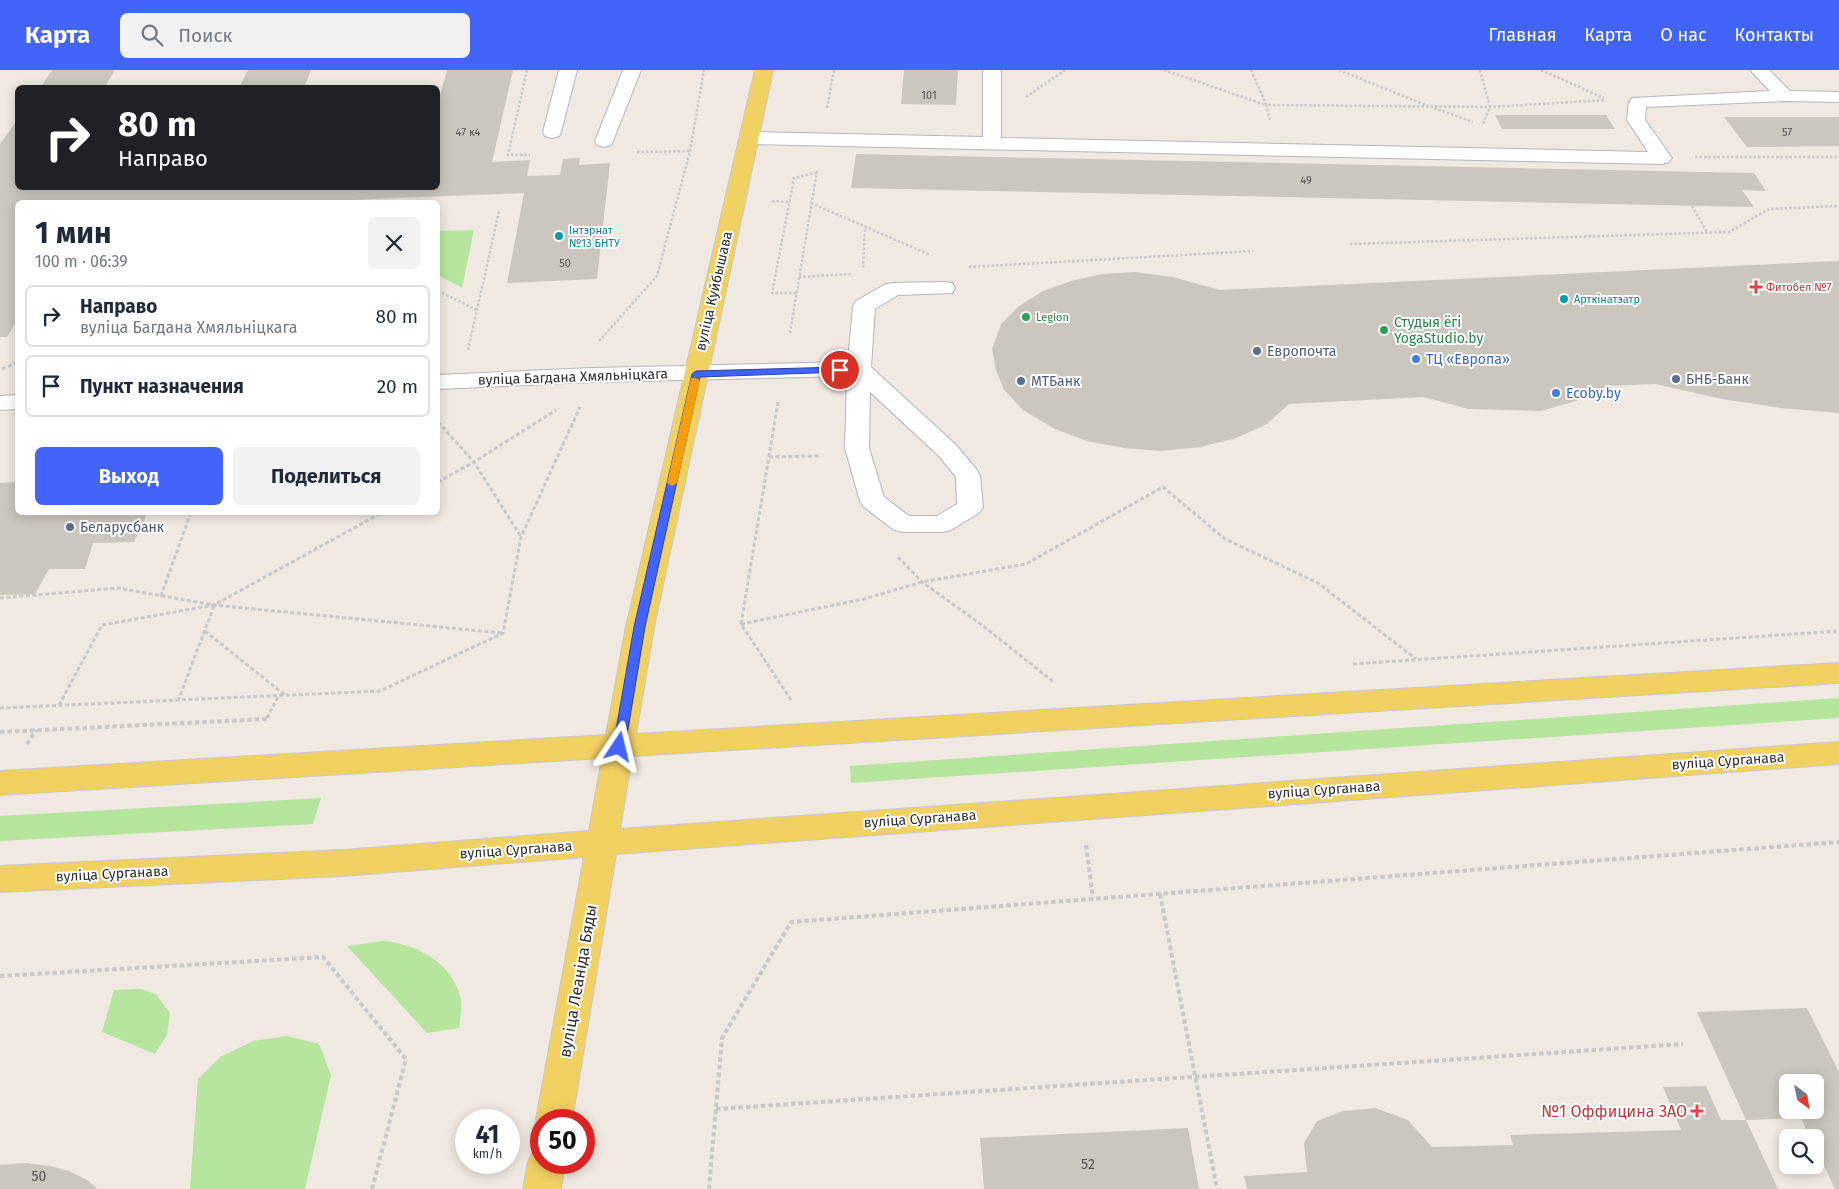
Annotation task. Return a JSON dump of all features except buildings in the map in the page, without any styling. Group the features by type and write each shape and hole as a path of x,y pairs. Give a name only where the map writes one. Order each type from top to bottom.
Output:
{"main road":[{"name":"вуліца Куйбышава","path":"619,747 640,627 764,70"},
{"path":"0,783 1839,673"},
{"name":"вуліца Леаніда Бяды","path":"556,1109 619,747"},
{"name":"вуліца Сурганава","path":"0,880 343,863 1081,807 1839,753"},
{"path":"542,1189 545,1174"}],"street":[{"path":"552,132 568,70"},
{"path":"604,142 632,70"},
{"path":"992,70 992,143"},
{"path":"1759,70 1785,96"},
{"path":"1662,158 1636,120 1638,102 1785,96 1839,97"},
{"path":"749,138 1662,158"},
{"path":"859,369 947,450 968,476 970,507 942,524 903,524 873,501 857,448 859,369 864,306 894,289 944,288"},
{"name":"вуліца Багдана Хмяльніцкага","path":"440,382 592,375 859,369"},
{"path":"0,402 15,402"}],"path":[{"path":"600,341 657,276 690,151 704,70"},
{"path":"1164,70 1266,105 1490,107 1608,100 1541,70"},
{"path":"1251,70 1266,105 1277,149"},
{"path":"1339,70 1474,122"},
{"path":"1480,70 1490,107"},
{"path":"1662,158 1839,157"},
{"path":"790,333 816,172 794,178 772,293 796,293"},
{"path":"811,203 932,257"},
{"path":"1692,206 1708,232"},
{"path":"1350,244 1729,232 1769,209 1839,206"},
{"path":"468,351 499,211"},
{"path":"863,273 865,226"},
{"path":"968,268 1253,251"},
{"path":"799,277 854,274"},
{"path":"440,292 477,310"},
{"path":"0,370 15,363"},
{"path":"779,395 741,624 790,700 800,700"},
{"path":"503,633 521,537 583,399"},
{"path":"440,481 474,462 563,406"},
{"path":"440,424 474,462 521,537"},
{"path":"769,457 824,456"},
{"path":"741,624 864,599 922,582 1026,564 1163,487 1225,539 1318,582 1416,660"},
{"path":"161,596 190,515"},
{"path":"59,705 102,625 214,606 378,515"},
{"path":"897,556 922,582 982,625 1055,683"},
{"path":"0,598 118,588 214,606 503,633"},
{"path":"178,701 214,606"},
{"path":"205,631 286,696"},
{"path":"1348,664 1839,631"},
{"path":"0,708 380,691 503,633"},
{"path":"1046,684 1065,682"},
{"path":"0,732 267,718 278,696"},
{"path":"1081,807 1093,899"},
{"path":"709,1189 722,1038 791,922 1839,842"},
{"path":"1160,894 1217,1189"},
{"path":"0,976 323,957 406,1059 372,1189"},
{"path":"716,1109 1683,1044"}],"green space":[{"path":"474,230 462,288 440,276 440,231"},
{"path":"1839,698 1839,718 851,783 850,766"},
{"path":"321,798 313,824 0,841 0,816"},
{"path":"382,941 419,950 430,956 449,973 461,1000 459,1028 427,1033 347,946"},
{"path":"141,989 156,994 170,1013 167,1035 155,1054 102,1032 114,990"},
{"path":"287,1036 319,1044 331,1075 305,1189 190,1189 198,1079 220,1057 253,1041"}],"slow traffic":[{"path":"672,483 695,380"}],"place":[{"name":"Інтэрнат №13 БНТУ","path":"559,236"},
{"name":"Фитобел №7","path":"1756,287"},
{"name":"Арткінатэатр","path":"1564,299"},
{"name":"Legion","path":"1026,317"},
{"name":"Студыя ёгі YogaStudio.by","path":"1384,330"},
{"name":"Европочта","path":"1257,351"},
{"name":"ТЦ «Европа»","path":"1416,359"},
{"name":"БНБ-Банк","path":"1676,379"},
{"name":"МТБанк","path":"1021,381"},
{"name":"Ecoby.by","path":"1556,393"},
{"name":"Беларусбанк","path":"70,527"},
{"name":"№1 Оффицина ЗАО","path":"1697,1111"}],"route":[{"path":"619,747 640,627 696,374 840,370"}]}
